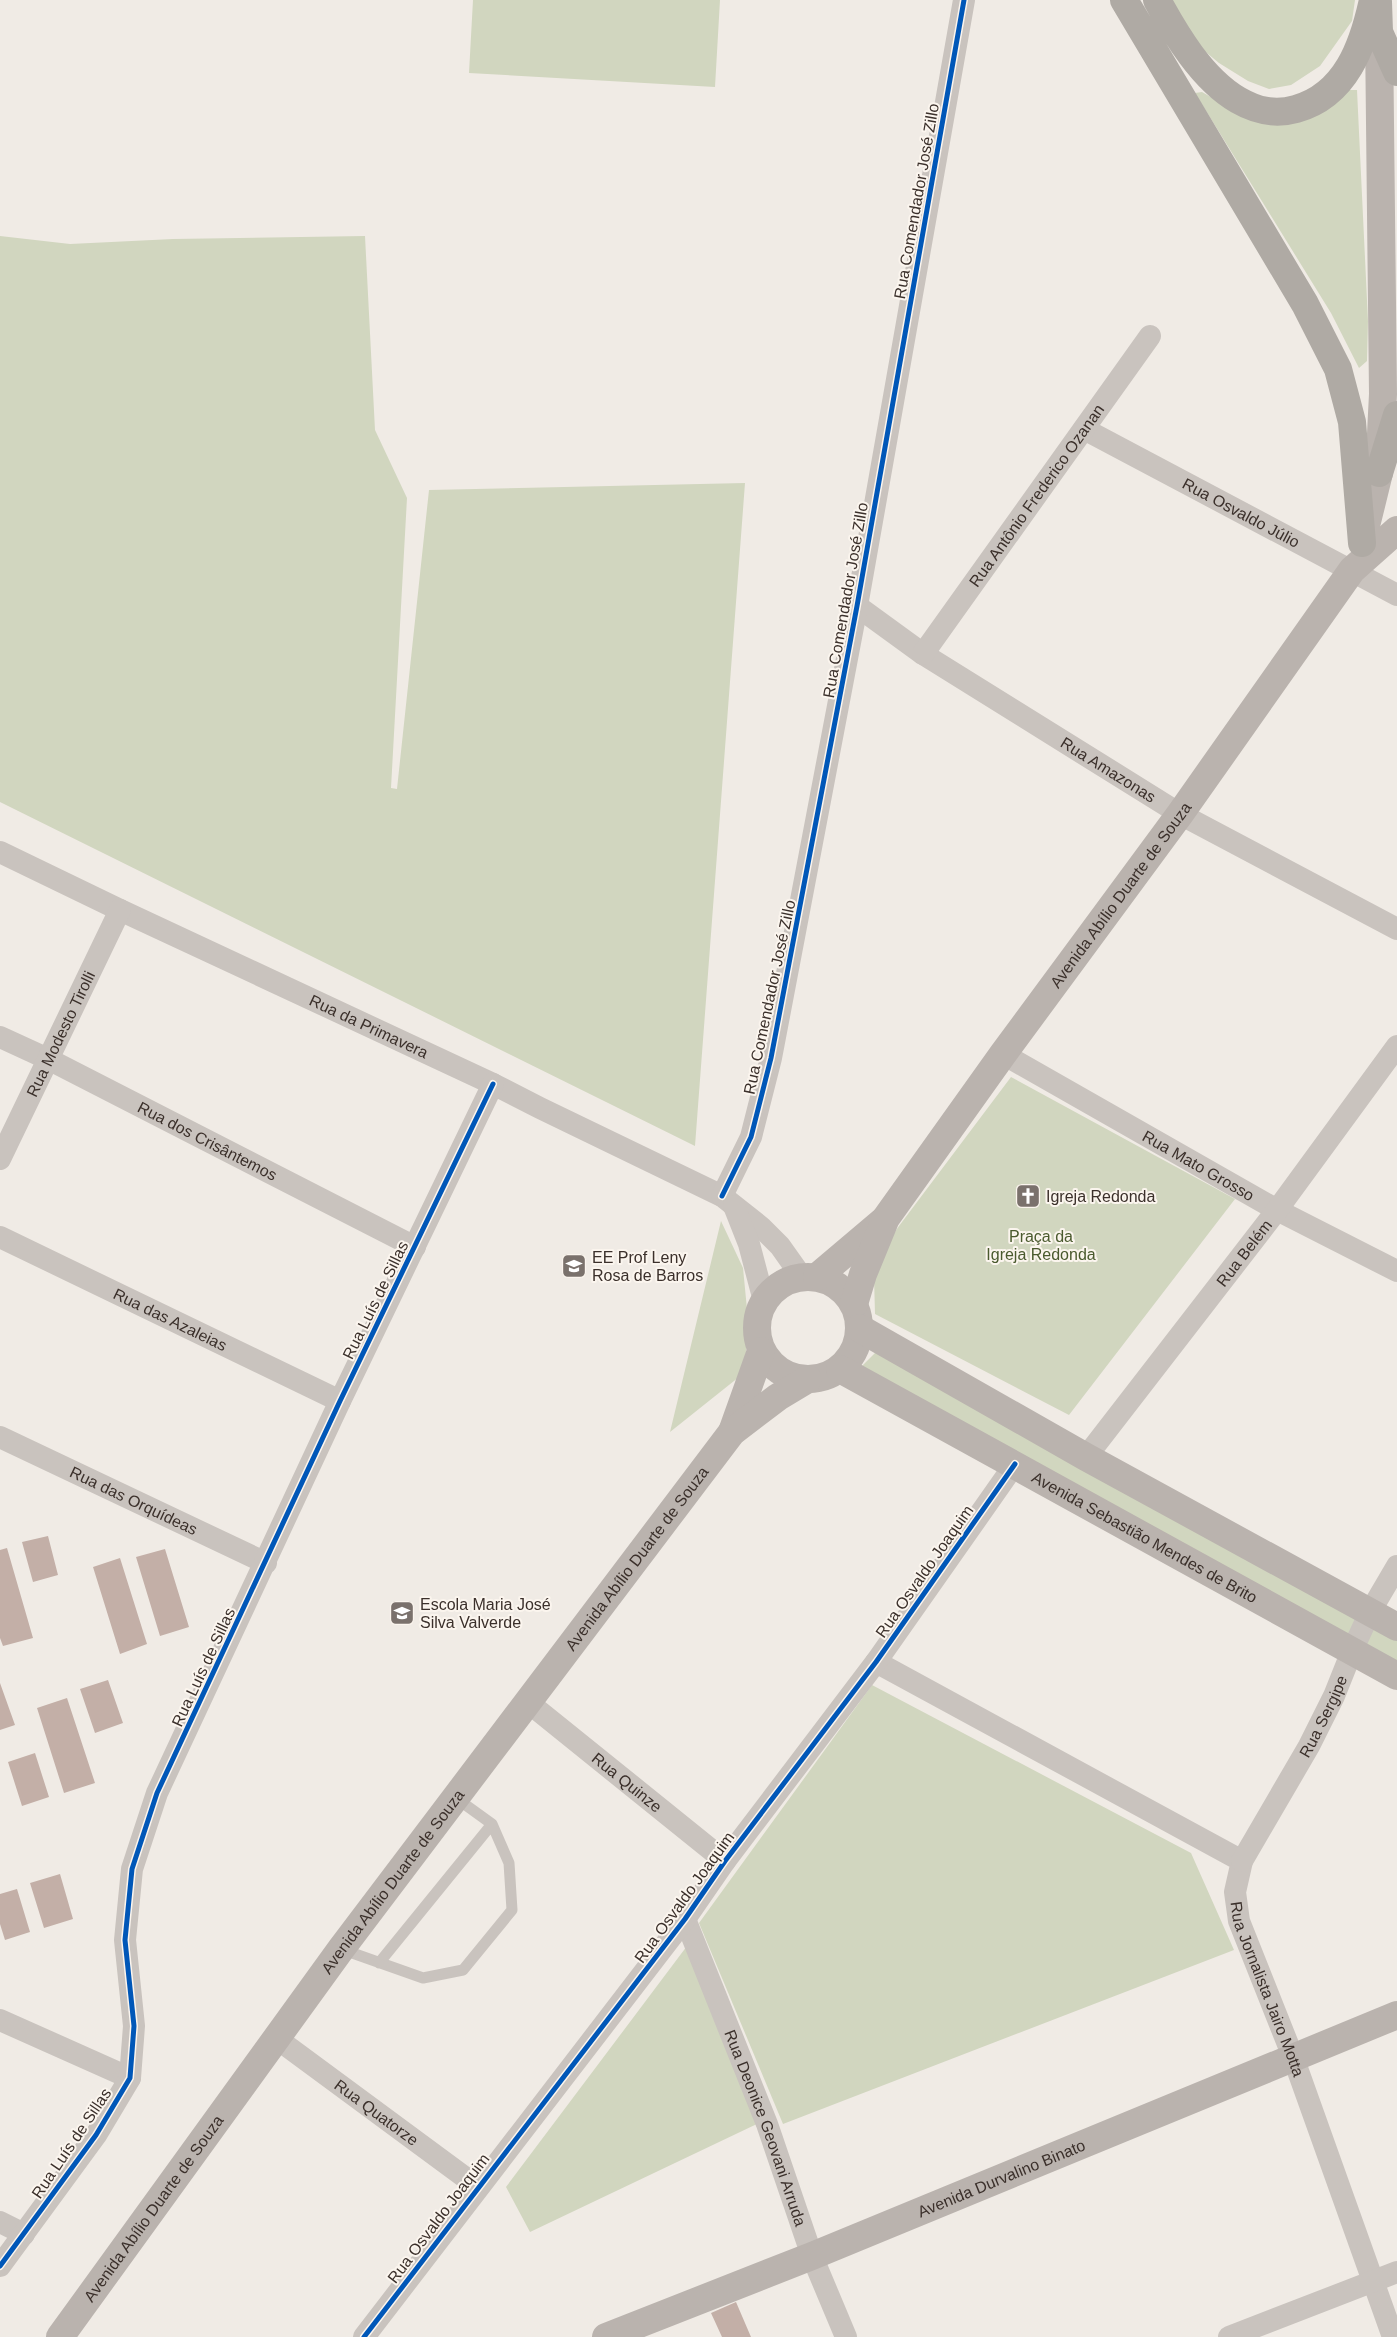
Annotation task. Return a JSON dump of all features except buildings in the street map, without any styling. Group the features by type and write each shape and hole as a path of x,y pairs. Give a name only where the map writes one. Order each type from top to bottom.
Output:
{"highway":[{"path":"1124,0 1305,304 1338,369 1352,422 1362,543"},
{"path":"1157,0 1188,51 1210,76 1237,100 1267,112 1285,112 1320,99 1336,86 1352,63 1361,44 1373,0"},
{"path":"1378,0 1379,32 1397,72"},
{"path":"1379,472 1397,416"}],"main road":[{"path":"1352,570 1362,543 1379,472 1383,394 1379,32"},
{"path":"1352,570 1397,530"},
{"name":"Avenida Abílio Duarte de Souza","path":"810,1277 886,1218 1002,1054 1180,814 1352,570"},
{"name":"Avenida Abílio Duarte de Souza","path":"856,1316 886,1218"},
{"path":"810,1277 839,1286 856,1316 857,1343 850,1357 840,1369 825,1376 808,1379 789,1376 773,1366 761,1351 757,1339 756,1325 758,1312 764,1300 774,1289 787,1281 810,1277"},
{"path":"856,1316 1086,1457 1397,1627"},
{"name":"Avenida Abílio Duarte de Souza","path":"732,1432 761,1351"},
{"name":"Avenida Sebastião Mendes de Brito","path":"840,1369 1397,1676"},
{"name":"Avenida Abílio Duarte de Souza","path":"60,2337 341,1949 529,1703 732,1432 778,1397 808,1379"},
{"name":"Avenida Durvalino Binato","path":"606,2337 812,2256 1397,2015"}],"street":[{"name":"Rua Comendador José Zillo","path":"728,1200 751,1137 771,1058 857,606 964,0"},
{"name":"Rua Antônio Frederico Ozanan","path":"923,654 1150,336"},
{"name":"Rua Osvaldo Júlio","path":"1084,429 1397,595"},
{"name":"Rua Amazonas","path":"857,606 923,654 1180,814 1397,929"},
{"name":"Rua da Primavera","path":"0,852 494,1084 728,1200 761,1227 810,1277"},
{"name":"Rua Modesto Tirolli","path":"0,1159 120,910"},
{"name":"Rua dos Crisântemos","path":"0,1037 48,1059 415,1247"},
{"name":"Rua Belém","path":"1086,1457 1277,1210 1397,1046"},
{"name":"Rua Mato Grosso","path":"1002,1054 1277,1210 1397,1271"},
{"name":"Rua Luís de Sillas","path":"0,2266 96,2135 130,2078 134,2026 125,1940 132,1869 157,1793 340,1401 494,1084"},
{"path":"728,1200 749,1244 764,1300"},
{"name":"Rua das Azaleias","path":"0,1237 340,1401"},
{"name":"Rua das Orquídeas","path":"0,1437 266,1563"},
{"name":"Rua Osvaldo Joaquim","path":"364,2337 686,1919 725,1861 876,1662 1014,1464"},
{"name":"Rua Sergipe","path":"1242,1861 1309,1746 1334,1696 1370,1612 1397,1566"},
{"path":"876,1662 1242,1861"},
{"name":"Rua Quinze","path":"529,1703 725,1861"},
{"name":"Rua Jornalista Jairo Motta","path":"1242,1861 1235,1892 1239,1921 1293,2058 1392,2337"},
{"name":"Rua Deonice Geovani Arruda","path":"686,1919 767,2124 812,2256 846,2337"},
{"path":"0,2020 130,2078"},
{"name":"Rua Quatorze","path":"276,2038 478,2187"},
{"path":"0,2222 24,2234"},
{"path":"1229,2337 1397,2272"}],"lane":[{"path":"341,1949 423,1978 463,1970 512,1910 508,1863 492,1824 456,1798"},
{"path":"379,1963 492,1824"}],"green space":[{"path":"473,0 720,0 715,87 469,73"},
{"path":"1172,0 1355,0 1352,21 1320,66 1291,85 1269,89 1248,81 1219,63 1196,44"},
{"path":"1357,90 1368,321 1367,361 1359,368 1331,313 1195,93 1202,92 1230,108"},
{"path":"0,236 70,244 173,239 365,236 375,430 407,498 391,788 397,789 429,490 745,483 695,1146 0,802"},
{"name":"Praça da Igreja Redonda","path":"1011,1077 1235,1199 1069,1415 875,1314 874,1277 878,1256"},
{"path":"721,1221 743,1268 747,1309 746,1353 739,1377 670,1432"},
{"path":"878,1350 1397,1639 1397,1669 860,1368"},
{"path":"872,1685 1191,1853 1234,1950 783,2124 699,1923"},
{"path":"687,1946 759,2123 530,2232 506,2187"}],"cycle path":[{"path":"722,1196 751,1137 771,1058 857,606 964,0"},
{"path":"0,2266 96,2135 130,2078 134,2026 125,1940 132,1869 157,1793 340,1401 493,1084"},
{"path":"364,2337 685,1919 725,1861 876,1662 1015,1464"}],"place":[{"name":"Igreja Redonda","path":"1028,1196"},
{"name":"EE Prof Leny Rosa de Barros","path":"574,1266"},
{"name":"Escola Maria José Silva Valverde","path":"402,1613"}]}
